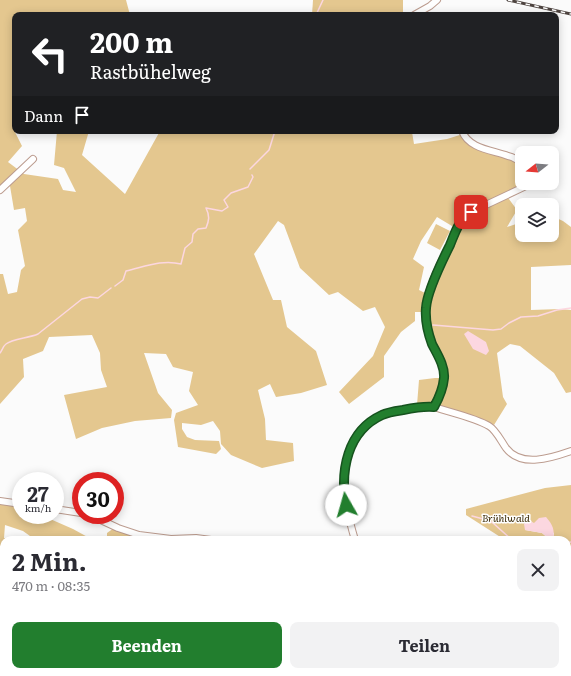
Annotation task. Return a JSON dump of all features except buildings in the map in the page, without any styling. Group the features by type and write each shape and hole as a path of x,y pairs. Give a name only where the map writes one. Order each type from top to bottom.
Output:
{"street":[{"path":"419,12 437,0"},
{"path":"464,134 470,142 482,149 515,159"},
{"path":"0,190 34,159"},
{"path":"434,407 442,391 444,377 441,362 427,326 426,308 443,258 463,218 471,212 518,190"},
{"path":"353,536 343,491 348,453 353,442 368,424 384,414 410,409 434,407 490,426 510,454 521,459 532,460 558,456 571,451"},
{"path":"0,502 12,503"},
{"path":"109,524 139,535 147,536"}],"green space":[{"path":"0,0 126,0 129,12 12,12 12,134 16,134 22,146 8,162 24,174 58,179 63,190 76,192 64,168 54,165 57,134 88,134 82,155 125,194 158,134 412,134 414,144 447,139 463,134 470,142 515,159 515,190 506,195 515,207 515,213 507,227 515,224 515,242 559,242 559,219 571,227 571,265 531,267 531,310 571,310 571,392 566,393 554,373 520,346 510,344 497,353 503,397 507,404 494,425 466,413 437,407 417,405 419,380 446,378 442,359 437,346 432,342 424,312 415,312 415,321 401,332 384,356 384,377 349,404 339,392 373,356 385,327 375,307 363,311 338,292 329,295 300,268 284,225 278,221 254,254 273,300 281,300 287,327 316,351 327,385 301,393 276,397 270,384 258,390 265,419 266,440 293,443 294,461 262,468 231,455 221,444 220,431 213,421 201,425 182,423 182,429 187,437 195,440 219,441 221,449 216,454 178,447 174,420 176,413 198,405 189,391 193,372 173,367 166,354 144,353 158,393 172,410 171,418 135,421 102,428 76,439 64,395 107,387 101,370 100,353 92,335 49,337 43,351 23,359 24,377 0,404 0,274 3,274 8,294 17,292 21,270 25,266 18,230 27,221 25,208 14,210 10,186 0,187","holes":["437,217 457,229 429,295 419,290 424,267 413,259 421,241"]},
{"path":"313,0 403,0 403,12 312,12"},
{"path":"436,224 450,231 440,250 427,243"},
{"name":"Brühlwald","path":"571,485 571,536 554,536 554,533 534,523 525,530 542,533 545,536 499,536 466,515 466,509 545,488"},
{"path":"0,501 4,504 12,505 12,524 62,524 86,536 30,536 23,531 5,525 4,536 0,536"},
{"path":"114,528 148,536 107,536 107,533"}],"shaded area":[{"path":"468,331 486,342 489,351 486,355 473,349 464,334"},
{"path":"546,517 553,528 554,536 545,536 542,533 525,530 524,524 527,519 534,523 539,518"}],"waterway":[{"path":"317,12 323,0"},
{"path":"250,169 269,150 274,134"},
{"path":"115,286 123,280 126,271 167,262 181,264 185,248 192,242 193,234 198,229 206,228 209,218 206,208 222,211 228,207 224,200 231,193 248,187 253,177 252,175"},
{"path":"0,353 9,342 38,334 82,299 90,297 98,298 111,288"},
{"path":"433,325 493,330 501,329 521,317 538,316 557,310 571,308"},
{"path":"472,516 493,523 508,536"}],"railway":[{"path":"508,0 571,14"}],"route":[{"path":"346,505 343,491 346,462 353,442 362,430 368,424 384,414 428,406 434,407 442,391 444,377 441,362 427,326 426,308 443,258 463,218 471,212"}]}
